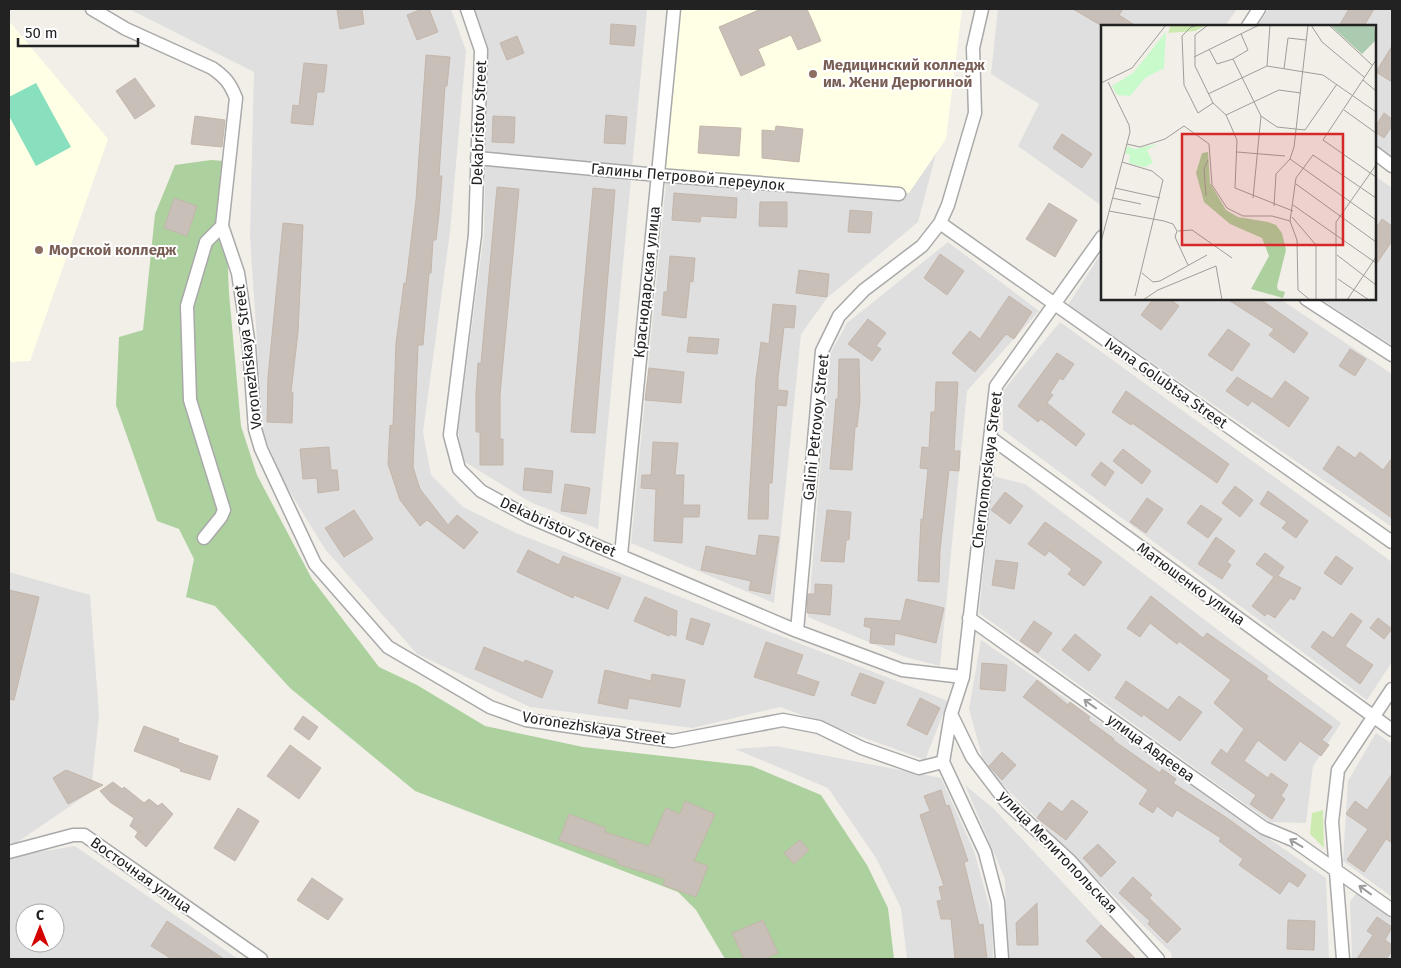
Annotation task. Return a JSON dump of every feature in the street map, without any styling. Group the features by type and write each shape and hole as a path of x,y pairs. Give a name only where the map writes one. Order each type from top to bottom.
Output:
{"street":[{"name":"Voronezhskaya Street","path":"92,9 126,29 212,68 224,76 230,84 236,98 222,226 238,273 249,346 256,429 261,449 315,564 388,647 490,707 526,720 673,741 783,720 819,727 862,748 919,768 943,762"},
{"name":"Dekabristov Street","path":"466,9 481,50 475,235 450,435 459,469 481,491 528,517 797,631 902,670 963,677"},
{"name":"Краснодарская улица","path":"621,555 674,9"},
{"name":"Galini Petrovoy Street","path":"797,631 822,351 839,316 864,290 922,246 940,223 948,205 975,113 973,48 982,9"},
{"path":"1249,25 1260,9"},
{"path":"1376,154 1392,166"},
{"name":"Галины Петровой переулок","path":"477,158 658,175 899,194"},
{"name":"Ivana Golubtsa Street","path":"940,223 1392,542"},
{"path":"204,538 221,517 224,510 190,400 187,306 206,242 222,226"},
{"name":"Chernomorskaya Street","path":"963,677 996,386 1101,238"},
{"path":"1308,300 1392,355"},
{"name":"Матюшенко улица","path":"991,438 1392,730"},
{"name":"улица Авдеева","path":"970,618 1264,828 1293,840 1392,910"},
{"path":"963,677 951,714 943,762 985,852 998,902 1002,959"},
{"path":"1343,959 1332,822 1338,770 1392,690"},
{"name":"улица Мелитопольская","path":"951,714 972,757 1007,803 1070,862 1158,959"},
{"name":"Восточная улица","path":"9,852 73,834 84,835 261,959"}],"shaded area":[{"path":"129,9 451,9 466,51 450,232 423,432 431,475 463,507 516,533 948,701 925,760 780,707 692,728 530,707 417,654 325,549 283,481 263,432 250,236 254,72"},
{"path":"475,9 647,9 598,529 530,502 462,460 458,431 484,234 488,47"},
{"name":"Медицинский колледж им. Жени Дерюгиной","path":"679,9 962,9 946,139 909,193 663,170"},
{"path":"683,9 949,105 918,222 827,298 801,334 774,603 631,543"},
{"path":"998,9 1237,9 1226,25 1101,25 1101,205 1018,146 1039,104 991,74"},
{"path":"1269,9 1392,9 1392,159 1376,147 1376,25 1258,25"},
{"name":"Морской колледж","path":"9,21 108,139 30,361 9,362"},
{"path":"1376,177 1392,188 1392,345 1323,300 1376,300"},
{"path":"948,242 1039,311 967,391 940,666 905,657 808,617 830,354 847,323"},
{"path":"1101,254 1101,300 1281,300 1392,374 1392,527 1068,305"},
{"path":"1060,322 1392,562 1392,662 1367,700 1003,430 1003,391"},
{"path":"993,476 1025,484 1341,723 1313,766 1306,823 1270,822 979,613"},
{"path":"9,572 90,595 99,715 91,792 16,843 9,843"},
{"path":"981,640 1326,878 1329,959 1172,959 1171,953 985,767 969,709"},
{"path":"1376,733 1392,744 1392,897 1343,861 1348,781"},
{"path":"776,746 941,778 974,851 992,916 993,959 907,959 901,908 876,858 828,788 735,749"},
{"path":"965,785 994,809 1134,959 1007,959 1005,879"},
{"path":"75,846 238,959 9,959 9,857"},
{"path":"1357,892 1392,919 1392,959 1352,959 1350,902"}],"green space":[{"path":"36,83 71,147 36,166 9,116 9,97"},
{"path":"211,160 223,161 229,293 241,426 257,475 312,579 379,667 417,685 485,726 583,747 752,766 821,795 867,865 888,908 894,959 725,959 696,910 678,892 415,791 290,688 215,606 186,597 194,559 179,529 157,521 116,405 119,337 143,330 155,214 175,165"},
{"path":"1323,810 1324,848 1310,834 1312,813"}],"building":[{"path":"337,9 362,9 364,24 340,29"},
{"path":"422,9 429,9 438,32 417,40 407,15"},
{"path":"761,9 807,9 821,41 798,50 791,35 758,49 765,65 741,76 719,27"},
{"path":"1073,9 1123,9 1119,15 1134,25 1101,25"},
{"path":"1349,9 1374,9 1365,25 1340,25"},
{"path":"611,24 636,26 634,46 610,44"},
{"path":"517,36 524,53 507,60 500,43"},
{"path":"1392,46 1392,82 1376,72"},
{"path":"426,55 450,57 447,86 445,86 439,176 442,176 439,214 436,240 433,240 423,345 418,345 413,467 420,489 448,525 457,515 478,532 464,549 427,520 420,526 400,500 388,464 390,425 393,426 396,343 404,283 406,283 416,200"},
{"path":"304,63 327,65 324,92 317,92 313,125 291,123 293,105 299,106"},
{"path":"135,78 155,106 135,119 116,91"},
{"path":"1384,113 1392,119 1392,126 1384,138 1376,133 1376,125"},
{"path":"606,115 627,117 625,144 604,143"},
{"path":"195,116 225,120 222,147 191,144"},
{"path":"493,116 515,117 514,143 492,142"},
{"path":"700,126 741,128 739,156 698,153"},
{"path":"776,126 803,129 799,162 762,158 762,130 775,131"},
{"path":"1062,134 1092,154 1082,168 1053,148"},
{"path":"497,187 519,189 500,395 500,439 503,439 503,465 480,465 480,432 476,432 476,393 478,363 481,363"},
{"path":"593,188 615,190 595,433 571,432"},
{"path":"674,193 737,198 736,218 701,216 700,222 672,220"},
{"path":"174,198 197,206 187,236 164,228"},
{"path":"760,202 787,202 787,227 759,226"},
{"path":"1049,203 1077,220 1055,257 1026,239"},
{"path":"850,210 872,212 870,233 848,232"},
{"path":"1382,219 1392,226 1392,241 1376,265 1376,228"},
{"path":"283,223 303,225 298,332 291,392 293,393 292,423 267,422 268,377"},
{"path":"940,254 964,271 947,295 924,278"},
{"path":"670,256 695,258 693,282 690,281 686,318 662,315 664,292 667,292"},
{"path":"799,270 829,274 827,297 796,293"},
{"path":"1009,296 1032,312 1014,339 1006,334 975,372 952,353 970,331 980,339"},
{"path":"1152,300 1171,300 1179,306 1161,330 1141,315"},
{"path":"1229,300 1261,300 1308,333 1294,353 1269,335 1274,329"},
{"path":"773,304 796,306 794,328 784,327 778,378 778,390 788,391 786,406 777,405 772,483 769,483 768,519 748,519 756,379 761,342 769,344"},
{"path":"868,319 886,333 876,346 881,349 872,361 848,344"},
{"path":"1228,329 1250,344 1232,371 1208,355"},
{"path":"689,337 719,339 717,354 687,352"},
{"path":"1350,349 1366,359 1355,376 1339,366"},
{"path":"1057,353 1074,364 1063,380 1060,378 1050,393 1053,395 1047,403 1085,434 1076,446 1041,419 1038,422 1018,406"},
{"path":"839,359 859,359 860,401 857,427 855,427 852,470 830,469 836,399 838,399"},
{"path":"649,368 684,372 681,403 645,400"},
{"path":"1237,377 1272,399 1285,381 1309,398 1289,427 1252,401 1248,406 1226,391"},
{"path":"936,382 958,382 954,451 960,451 959,471 949,470 940,550 939,582 918,581 921,519 923,519 928,469 920,468 922,447 929,448 931,412 935,412"},
{"path":"1126,391 1229,464 1217,483 1132,423 1131,425 1112,412"},
{"path":"653,442 678,443 675,475 684,475 683,505 700,505 699,517 683,517 682,543 654,541 656,489 641,488 642,475 651,475"},
{"path":"1338,446 1355,458 1360,452 1383,470 1392,458 1392,518 1323,469"},
{"path":"329,447 331,470 337,470 339,490 318,493 317,478 303,479 300,449"},
{"path":"1123,449 1151,471 1142,484 1113,461"},
{"path":"1101,462 1114,472 1105,486 1091,475"},
{"path":"525,468 553,471 551,493 523,490"},
{"path":"565,484 590,488 586,514 561,511"},
{"path":"1235,486 1253,500 1240,517 1222,503"},
{"path":"1268,491 1308,521 1296,538 1282,528 1287,522 1260,504"},
{"path":"1005,492 1023,506 1010,524 991,510"},
{"path":"1147,498 1163,509 1146,533 1130,522"},
{"path":"1201,505 1222,519 1208,538 1187,523"},
{"path":"354,510 373,539 344,557 325,528"},
{"path":"827,510 851,512 849,540 846,540 844,562 821,561"},
{"path":"1045,522 1102,562 1084,586 1068,574 1072,569 1049,551 1045,556 1028,544"},
{"path":"759,535 779,537 770,594 749,590 751,581 701,570 706,546 756,556"},
{"path":"1216,537 1235,551 1227,562 1231,565 1222,579 1198,564"},
{"path":"528,550 559,565 563,556 621,578 608,609 574,595 573,598 517,572"},
{"path":"1265,553 1284,567 1278,576 1301,588 1294,600 1290,598 1275,618 1267,613 1265,616 1252,606 1274,577 1256,564"},
{"path":"1336,556 1353,568 1341,585 1324,573"},
{"path":"996,560 1018,563 1014,589 992,585"},
{"path":"815,584 832,585 830,615 807,613 808,594 815,594"},
{"path":"9,590 39,597 14,700 9,699"},
{"path":"1151,596 1203,638 1207,633 1268,676 1266,679 1332,727 1322,740 1329,745 1321,756 1300,741 1285,761 1258,740 1244,761 1268,778 1271,773 1288,785 1281,796 1285,799 1272,819 1250,804 1256,795 1211,763 1221,749 1227,754 1244,729 1214,703 1231,680 1179,641 1177,644 1150,623 1140,637 1127,628"},
{"path":"645,597 677,611 676,636 670,634 669,636 634,621"},
{"path":"906,599 944,608 936,643 895,633 894,645 870,643 871,628 864,626 865,618 901,621"},
{"path":"1351,613 1362,621 1345,646 1373,665 1360,684 1311,647 1323,631 1333,638"},
{"path":"691,618 710,624 703,645 686,639"},
{"path":"1378,618 1392,629 1384,639 1370,628"},
{"path":"1034,621 1052,633 1038,653 1020,641"},
{"path":"1075,634 1101,655 1089,671 1062,650"},
{"path":"766,642 803,655 796,674 819,682 814,696 754,677"},
{"path":"484,647 524,663 525,660 553,671 542,698 475,669"},
{"path":"982,663 1007,665 1005,691 980,689"},
{"path":"605,670 651,681 652,674 685,680 680,707 629,698 627,709 598,703"},
{"path":"860,673 884,682 875,704 851,695"},
{"path":"1037,680 1068,705 1070,702 1090,717 1088,720 1113,740 1160,773 1162,769 1176,779 1173,783 1227,818 1306,875 1298,887 1289,881 1280,894 1239,865 1243,859 1219,841 1221,838 1177,810 1172,817 1157,806 1153,813 1139,804 1148,790 1023,697"},
{"path":"1126,681 1168,710 1179,696 1202,712 1180,741 1143,714 1142,717 1115,698"},
{"path":"920,698 940,708 927,735 907,725"},
{"path":"303,716 318,727 309,740 294,729"},
{"path":"144,726 179,739 178,742 218,756 210,780 180,771 181,769 134,751"},
{"path":"290,745 321,768 299,799 267,776"},
{"path":"1002,752 1016,765 1002,780 989,766"},
{"path":"66,770 103,785 68,804 53,778"},
{"path":"1392,774 1392,843 1386,839 1364,872 1347,860 1368,829 1346,814 1355,801 1367,810"},
{"path":"113,782 122,789 124,787 144,803 149,799 158,806 162,803 173,814 146,847 135,837 138,832 130,826 134,818 110,802 100,791"},
{"path":"941,790 946,806 949,805 968,861 964,862 979,925 983,924 987,959 955,959 951,919 941,919 937,901 942,900 939,887 944,886 920,815 930,811 924,796"},
{"path":"1072,800 1088,812 1066,840 1037,818 1049,802 1062,812"},
{"path":"685,801 715,814 694,861 708,866 696,897 663,885 665,879 617,864 618,861 559,840 569,814 606,828 605,832 649,846 666,808 680,814"},
{"path":"238,808 259,821 235,861 214,848"},
{"path":"800,840 809,850 794,864 784,853"},
{"path":"1098,844 1116,862 1101,877 1083,858"},
{"path":"1133,877 1152,895 1149,898 1181,929 1167,943 1148,924 1150,921 1119,893"},
{"path":"312,878 343,899 328,920 297,900"},
{"path":"1037,903 1038,945 1017,945 1016,923"},
{"path":"1377,917 1392,927 1385,940 1392,945 1392,951 1386,959 1357,959 1373,935 1367,931"},
{"path":"763,920 778,953 764,959 744,959 732,933"},
{"path":"1288,920 1315,921 1314,950 1287,949"},
{"path":"167,921 224,959 172,959 151,946"},
{"path":"1101,925 1136,959 1104,959 1086,941"}],"place":[{"name":"Медицинский колледж им. Жени Дерюгиной","path":"813,74"},
{"name":"Морской колледж","path":"39,250"}]}
